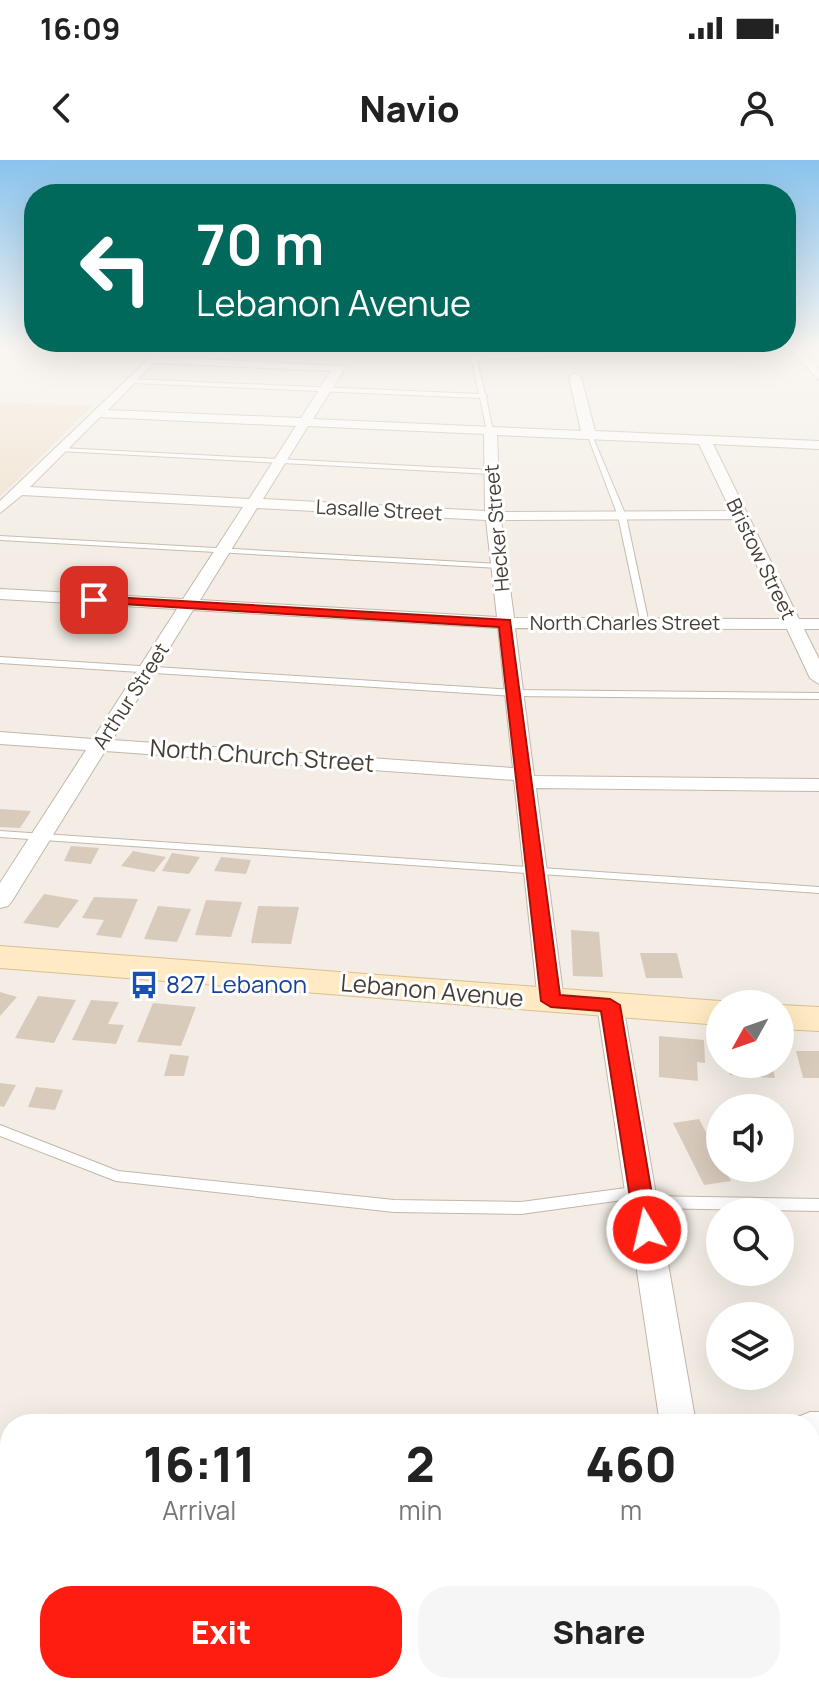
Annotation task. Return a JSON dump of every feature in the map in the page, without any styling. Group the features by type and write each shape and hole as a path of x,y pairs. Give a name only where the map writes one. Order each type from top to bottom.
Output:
{"main road":[{"name":"Lebanon Avenue","path":"0,957 706,1012"},
{"path":"794,1018 819,1019"}],"street":[{"path":"0,509 93,418"},
{"path":"203,418 819,445"},
{"name":"Arthur Street","path":"0,901 308,418"},
{"path":"585,418 589,435"},
{"name":"Hecker Street","path":"490,431 493,516 551,1001"},
{"name":"Bristow Street","path":"704,440 819,678"},
{"name":"Lasalle Street","path":"19,491 493,516 739,515"},
{"name":"North Charles Street","path":"0,594 505,623 819,624"},
{"name":"North Church Street","path":"0,738 525,779 819,785"},
{"path":"610,1005 676,1414"}],"lane":[{"name":"Hecker Street","path":"488,418 490,431"},
{"path":"589,435 622,516 645,624"},
{"path":"61,450 491,472"},
{"path":"0,538 499,566"},
{"path":"0,660 513,693 819,696"},
{"path":"0,834 535,873 819,890"},
{"path":"0,1130 116,1176 394,1206 521,1208 641,1197 819,1205"}],"shaded area":[{"path":"0,418 80,418 0,497"}],"building":[{"path":"0,809 31,811 20,828 0,827"},
{"path":"71,846 99,848 91,864 64,861"},
{"path":"133,851 166,857 154,872 121,866"},
{"path":"172,853 200,857 189,874 162,871"},
{"path":"221,857 251,860 246,874 214,871"},
{"path":"44,894 79,900 58,928 23,923"},
{"path":"94,897 138,899 121,938 96,935 104,920 82,918"},
{"path":"206,900 242,902 231,937 195,935"},
{"path":"158,906 191,909 177,942 144,939"},
{"path":"258,906 299,907 291,944 251,943"},
{"path":"571,930 599,932 603,977 573,976"},
{"path":"640,953 677,953 683,978 646,978"},
{"path":"0,992 17,997 0,1016"},
{"path":"38,996 76,1000 54,1043 15,1038"},
{"path":"91,1000 119,1002 108,1024 124,1025 116,1044 72,1040"},
{"path":"153,1003 196,1007 181,1046 137,1042"},
{"path":"659,1036 704,1040 705,1063 697,1062 698,1081 659,1077"},
{"path":"796,1051 819,1051 819,1078 803,1078"},
{"path":"170,1054 189,1056 184,1076 164,1076"},
{"path":"0,1083 16,1085 4,1107 0,1106"},
{"path":"36,1087 63,1090 55,1110 28,1107"},
{"path":"699,1119 706,1133 706,1182 724,1182 704,1185 673,1123"}],"place":[{"name":"827 Lebanon","path":"144,985"}],"route":[{"path":"94,600 505,623 551,1001 610,1005 647,1230"}]}
